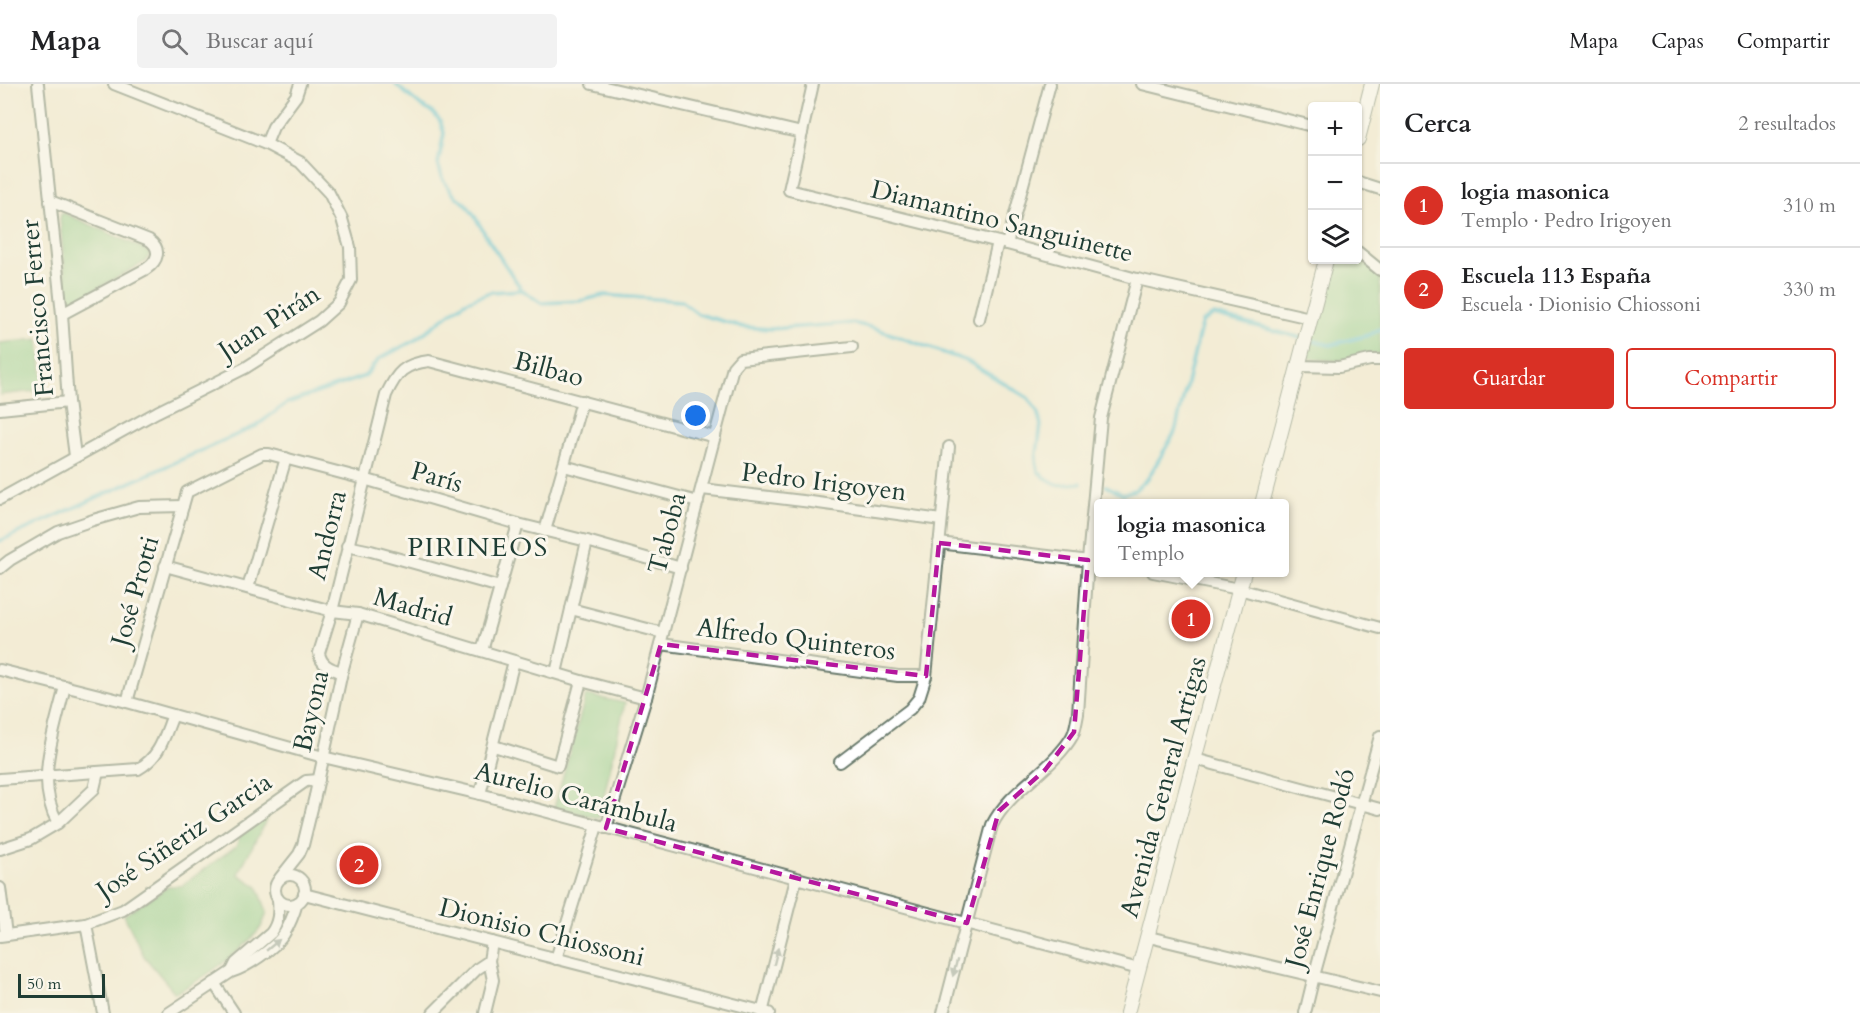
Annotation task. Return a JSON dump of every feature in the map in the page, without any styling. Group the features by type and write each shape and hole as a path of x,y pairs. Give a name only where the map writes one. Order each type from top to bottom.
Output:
{"main road":[{"path":"1362,123 1372,84"},
{"path":"1263,499 1325,264"},
{"name":"Avenida General Artigas","path":"1127,1013 1243,577"}],"street":[{"name":"Francisco Ferrer","path":"38,84 75,456"},
{"name":"Juan Pirán","path":"0,499 157,412 245,368 319,321 339,303 351,280 350,247 342,219 329,193 300,162 266,144 114,84"},
{"path":"266,144 273,127 296,96 300,84"},
{"path":"592,84 802,133"},
{"name":"Diamantino Sanguinette","path":"813,84 789,190 1003,243 1309,324"},
{"path":"979,318 1050,84"},
{"path":"1142,84 1308,125"},
{"path":"1362,183 1380,189"},
{"path":"50,201 149,240 158,250 156,259 146,269 62,314"},
{"path":"1362,255 1380,270"},
{"path":"1096,499 1101,418 1137,279"},
{"name":"Taboba","path":"556,959 646,698 733,367 740,359 852,347"},
{"path":"1298,366 1339,367 1380,360"},
{"name":"Bilbao","path":"386,395 392,383 411,363 429,361 715,437"},
{"name":"Andorra","path":"342,672 331,669 320,660 320,653 386,395"},
{"path":"545,531 582,401"},
{"path":"0,409 68,402"},
{"path":"840,762 910,708 918,698 926,676 949,447"},
{"name":"París","path":"187,492 262,454 286,458 364,479 681,568"},
{"path":"248,588 286,458"},
{"path":"564,466 698,502"},
{"name":"Pedro Irigoyen","path":"702,489 941,520"},
{"name":"José Protti","path":"126,702 187,492"},
{"path":"0,568 58,532 93,519 139,507 183,506"},
{"path":"482,651 518,524"},
{"path":"556,673 587,541"},
{"path":"939,543 1093,561"},
{"path":"943,1013 992,825 999,811 1011,797 1045,770 1074,732 1078,714 1094,543"},
{"path":"347,546 500,587"},
{"name":"Madrid","path":"165,566 332,611 358,614 581,681 646,698"},
{"path":"1174,577 1239,589 1380,628"},
{"name":"Alfredo Quinteros","path":"571,609 662,639 898,676 926,676"},
{"name":"Bayona","path":"280,878 299,854 308,827 342,672 358,614"},
{"path":"480,794 514,661"},
{"name":"Aurelio Carámbula","path":"0,670 126,702 323,757 480,794 1139,969"},
{"path":"494,746 558,766 581,681"},
{"path":"58,823 50,809 46,785 50,749 65,686"},
{"path":"0,779 138,769 156,756 173,715"},
{"name":"José Enrique Rodó","path":"1305,1013 1380,736"},
{"path":"1195,759 1380,809"},
{"path":"0,849 31,839 58,823 94,789 98,772"},
{"name":"José Siñeriz Garcia","path":"3,935 86,924 123,910 306,781 319,780"},
{"name":"Bayona","path":"299,854 302,881"},
{"path":"169,1013 231,972 254,960 283,936 301,898 304,885 298,877 289,875 280,878 275,886 279,915 275,928 236,963 231,972"},
{"path":"765,1012 796,879"},
{"path":"0,888 3,935"},
{"path":"278,899 285,904 301,898"},
{"name":"Dionisio Chiossoni","path":"301,898 492,942 765,1012"},
{"path":"86,924 103,1013"},
{"path":"1149,937 1380,992"},
{"path":"485,1013 493,980 489,961 492,942"},
{"path":"433,1013 477,969 489,961"},
{"path":"214,983 234,1013"}],"highlighted area":[{"path":"939,543 1088,560 1074,732 1045,770 999,811 967,923 606,828 661,644 926,676"}],"green space":[{"path":"64,213 142,248 150,254 145,262 71,303 67,300 60,218"},
{"path":"1362,261 1380,276 1380,354 1337,361 1307,358 1331,264 1362,264"},
{"path":"39,339 44,390 0,395 0,343"},
{"path":"586,695 625,703 599,818 554,808"},
{"path":"270,813 238,874 258,887 267,912 262,926 231,957 197,981 175,993 144,956 124,915 169,886 181,886 236,846 241,834"}],"waterway":[{"path":"395,84 421,106 432,112 440,121 444,133 438,164 443,180 474,215 522,290"},
{"path":"0,541 256,426 287,403 365,376 379,359 415,340 465,302 490,292 522,290 541,303 580,301 604,295 681,301 698,314 743,327 771,329 853,323 874,328 967,361 1028,398 1037,411 1041,425 1036,460 1038,471 1058,485 1081,483"},
{"path":"1106,486 1123,494 1135,490 1148,478 1175,432 1202,322 1214,315 1302,338"},
{"path":"1309,340 1330,345 1369,335 1380,329"}],"place":[{"name":"logia masonica","path":"1191,619"},
{"name":"Escuela 113 España","path":"359,865"}],"district":[{"name":"PIRINEOS","path":"478,547"}]}
